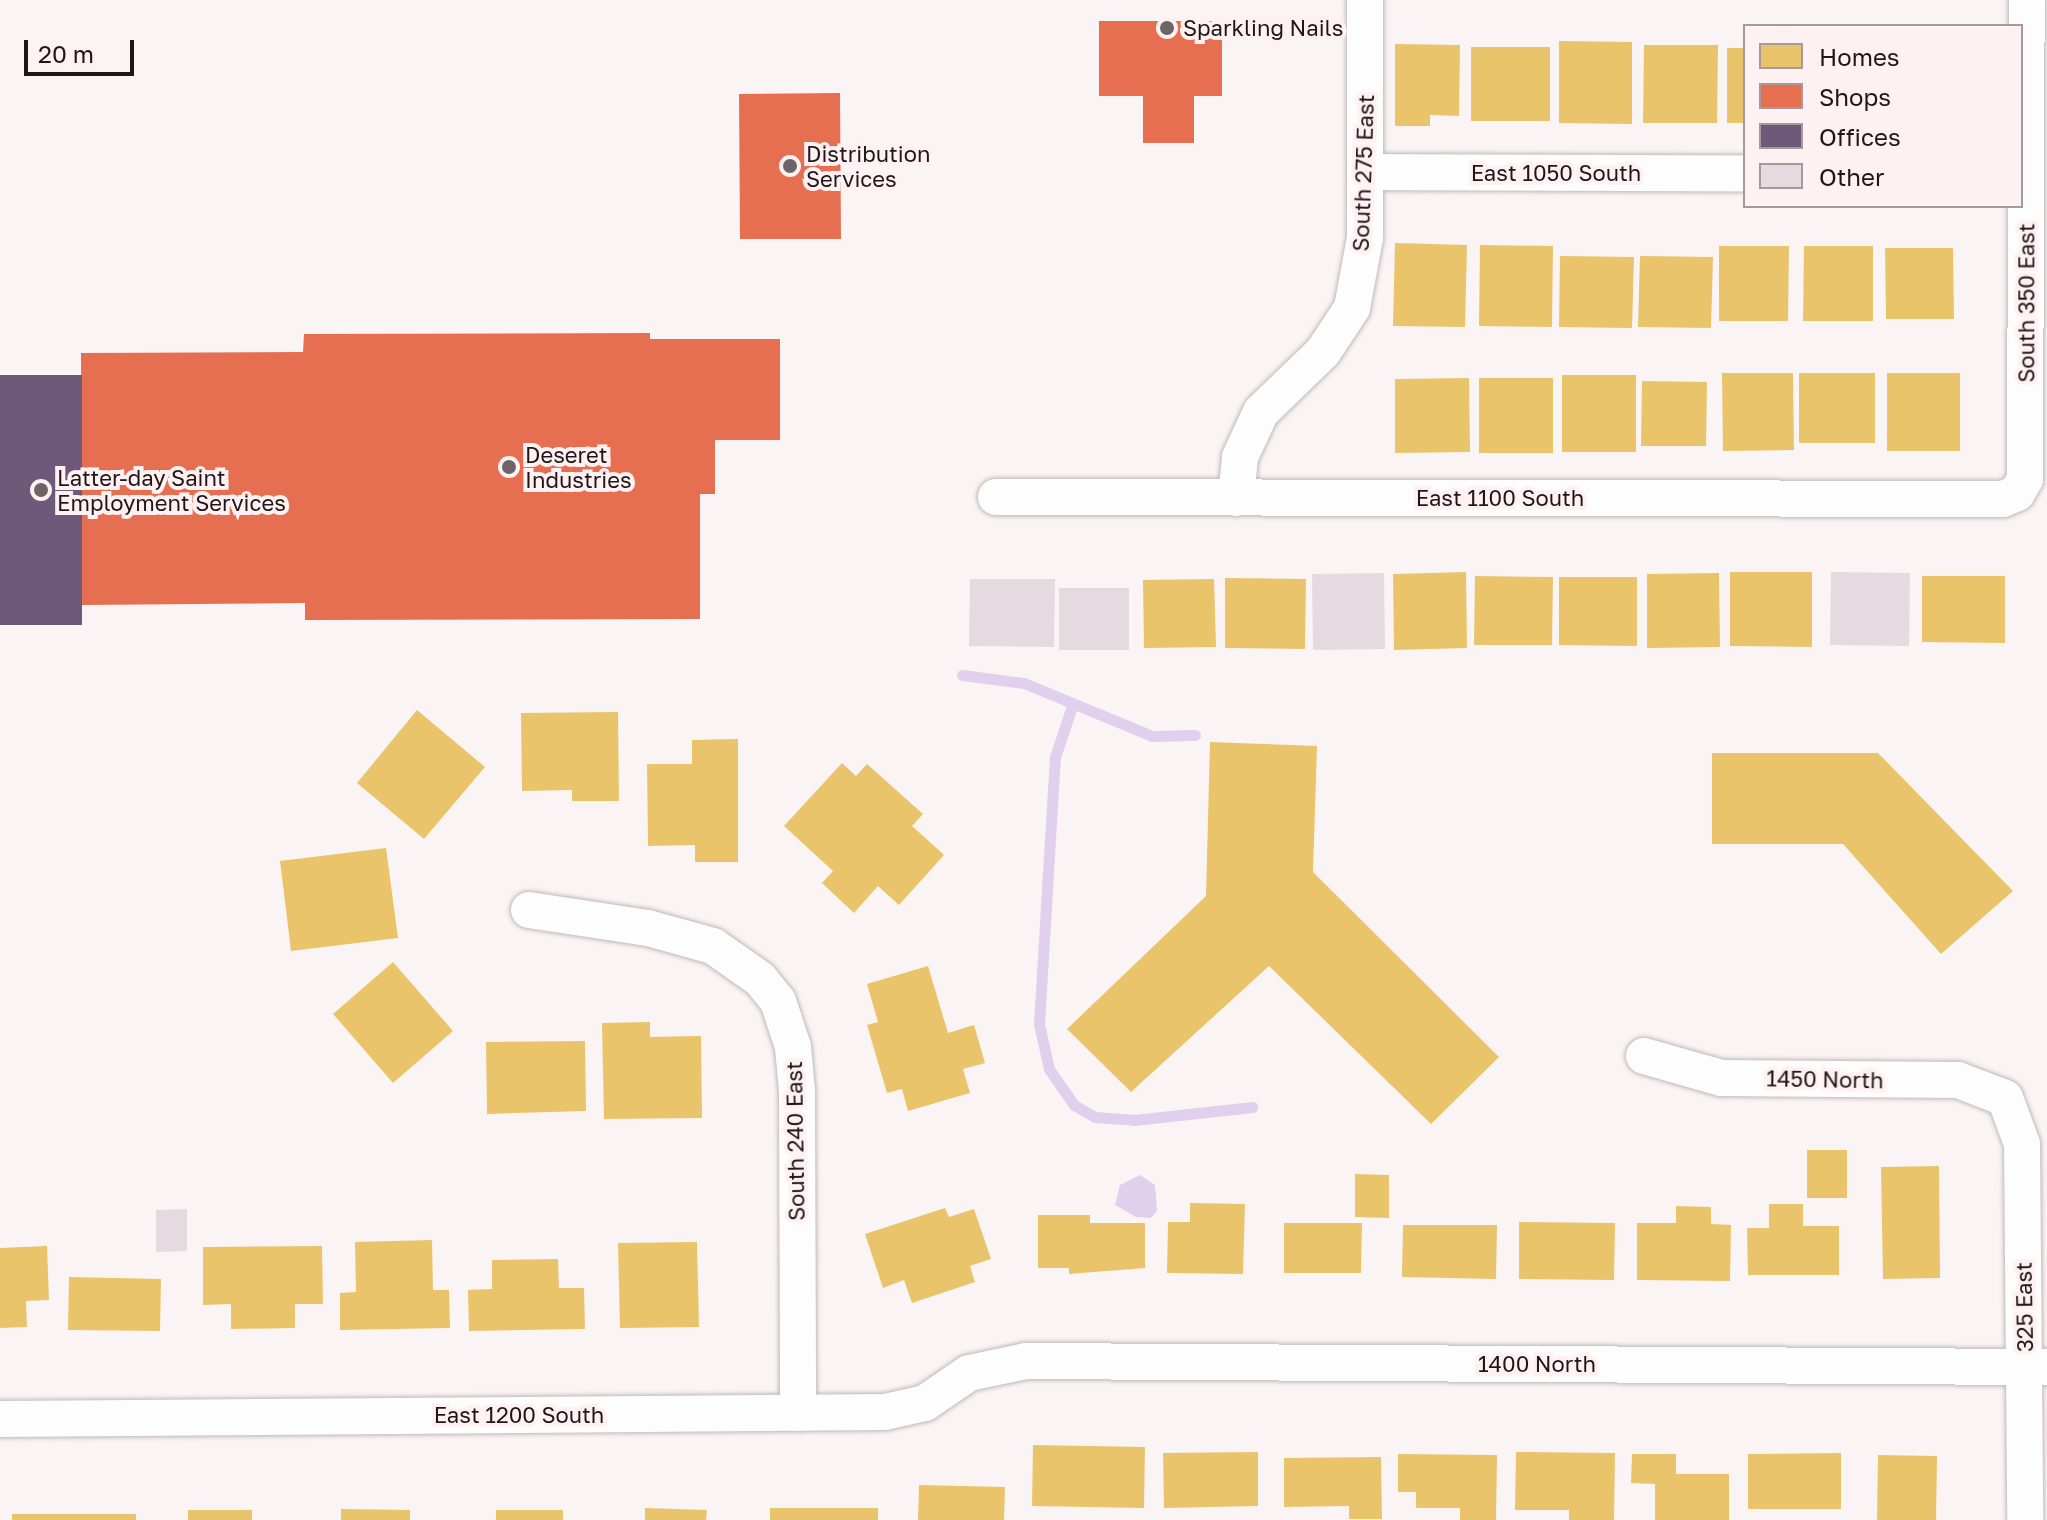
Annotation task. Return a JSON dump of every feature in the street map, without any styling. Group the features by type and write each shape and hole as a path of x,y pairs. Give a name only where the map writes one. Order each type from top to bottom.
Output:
{"street":[{"name":"South 275 East","path":"1236,498 1240,457 1261,412 1323,352 1352,308 1365,238 1365,0"},
{"name":"South 350 East","path":"2003,499 2017,493 2025,479 2027,0"},
{"name":"East 1050 South","path":"1366,172 1743,173"},
{"name":"East 1100 South","path":"996,497 2003,499"},
{"name":"South 240 East","path":"529,910 648,928 713,946 737,960 778,1001 793,1047 797,1091 798,1413"},
{"name":"1450 North","path":"1644,1056 1721,1078 1958,1080 2005,1098"},
{"name":"325 East","path":"2005,1098 2022,1144 2036,1367 2025,1520"},
{"name":"East 1200 South","path":"0,1419 798,1413 905,1409 940,1395 969,1373 1026,1361"},
{"name":"1400 North","path":"1026,1361 2036,1367"}],"shaded area":[{"path":"1140,1175 1155,1185 1157,1211 1151,1218 1136,1217 1115,1205 1120,1185"}],"building: Homes":[{"path":"1559,41 1632,42 1632,124 1559,123"},
{"path":"1395,44 1460,45 1459,116 1430,115 1430,126 1395,126"},
{"path":"1644,45 1718,45 1717,123 1643,123"},
{"path":"1471,47 1550,47 1550,121 1471,121"},
{"path":"1727,48 1743,48 1743,123 1727,123"},
{"path":"1395,243 1467,245 1465,327 1393,326"},
{"path":"1480,245 1553,246 1552,327 1479,326"},
{"path":"1719,246 1789,246 1788,321 1719,321"},
{"path":"1804,246 1873,246 1873,321 1803,321"},
{"path":"1885,248 1953,248 1954,319 1886,319"},
{"path":"1560,256 1634,257 1632,328 1559,327"},
{"path":"1640,256 1713,257 1711,328 1638,327"},
{"path":"1722,373 1793,373 1794,450 1723,451"},
{"path":"1799,373 1875,373 1875,443 1799,443"},
{"path":"1887,373 1960,373 1960,451 1887,451"},
{"path":"1562,375 1636,375 1636,452 1562,452"},
{"path":"1469,378 1470,452 1395,453 1395,379"},
{"path":"1479,378 1553,378 1553,453 1479,453"},
{"path":"1642,381 1707,382 1706,446 1641,446"},
{"path":"1466,572 1467,648 1394,650 1393,574"},
{"path":"1730,572 1812,572 1812,647 1730,646"},
{"path":"1719,573 1720,647 1647,648 1647,574"},
{"path":"1475,576 1553,577 1552,645 1474,645"},
{"path":"1922,576 2005,576 2005,643 1922,642"},
{"path":"1559,577 1637,577 1637,646 1559,645"},
{"path":"1225,578 1306,579 1305,649 1225,648"},
{"path":"1214,579 1216,647 1144,648 1143,580"},
{"path":"417,710 485,767 424,839 357,783"},
{"path":"618,712 619,801 572,801 572,790 522,791 521,713"},
{"path":"738,739 738,862 695,862 695,845 648,846 647,764 692,764 692,740"},
{"path":"1210,742 1317,746 1313,872 1499,1057 1431,1124 1269,966 1131,1092 1067,1029 1206,896"},
{"path":"1712,753 1878,753 2013,891 1941,954 1843,844 1712,844"},
{"path":"842,763 856,776 867,764 923,814 912,826 944,855 899,905 878,886 854,913 822,883 833,871 784,826"},
{"path":"386,848 398,938 291,951 280,861"},
{"path":"393,962 453,1031 393,1083 333,1014"},
{"path":"928,966 948,1033 974,1025 985,1063 963,1069 970,1093 908,1111 902,1089 887,1093 867,1025 878,1022 867,984"},
{"path":"650,1022 650,1037 701,1036 702,1118 604,1119 602,1023"},
{"path":"585,1041 586,1111 487,1114 486,1042"},
{"path":"1807,1150 1847,1150 1847,1198 1807,1198"},
{"path":"1939,1166 1940,1278 1883,1279 1881,1167"},
{"path":"1355,1174 1389,1175 1389,1218 1355,1217"},
{"path":"1190,1203 1245,1204 1243,1274 1167,1273 1168,1222 1190,1222"},
{"path":"1769,1204 1803,1204 1803,1226 1839,1226 1839,1275 1748,1275 1747,1228 1769,1228"},
{"path":"1676,1206 1711,1207 1711,1224 1731,1225 1730,1281 1637,1280 1637,1223 1676,1223"},
{"path":"945,1208 949,1217 974,1209 991,1259 970,1266 975,1282 912,1303 904,1280 883,1288 865,1234"},
{"path":"1038,1215 1090,1215 1090,1223 1145,1223 1145,1268 1069,1274 1069,1268 1038,1268"},
{"path":"1519,1222 1615,1223 1614,1280 1519,1279"},
{"path":"1284,1223 1362,1223 1361,1273 1284,1273"},
{"path":"1403,1225 1497,1225 1496,1279 1402,1277"},
{"path":"432,1240 433,1290 449,1290 450,1328 340,1330 340,1293 356,1292 355,1242"},
{"path":"697,1242 699,1327 620,1328 618,1243"},
{"path":"47,1246 49,1300 26,1301 27,1327 0,1328 0,1248"},
{"path":"322,1246 323,1304 295,1304 295,1328 231,1329 231,1304 203,1305 203,1247"},
{"path":"558,1259 559,1288 584,1288 585,1329 469,1331 468,1290 492,1289 492,1260"},
{"path":"69,1277 161,1279 160,1331 68,1330"},
{"path":"1033,1445 1145,1447 1144,1508 1032,1506"},
{"path":"1258,1452 1258,1506 1164,1508 1163,1453"},
{"path":"1516,1452 1615,1453 1614,1520 1569,1520 1569,1510 1515,1510"},
{"path":"1841,1453 1841,1509 1748,1509 1748,1454"},
{"path":"1398,1454 1497,1455 1496,1520 1460,1520 1460,1508 1416,1508 1416,1492 1398,1492"},
{"path":"1632,1454 1676,1454 1676,1474 1729,1474 1729,1520 1655,1520 1655,1484 1631,1483"},
{"path":"1878,1455 1937,1456 1936,1520 1877,1520"},
{"path":"1381,1457 1382,1519 1349,1519 1349,1506 1284,1507 1284,1458"},
{"path":"919,1485 1005,1487 1004,1520 918,1520"},
{"path":"645,1508 707,1510 706,1520 645,1520"},
{"path":"770,1508 878,1508 878,1520 770,1520"},
{"path":"341,1509 410,1510 410,1520 341,1520"},
{"path":"188,1510 252,1510 252,1520 188,1520"},
{"path":"496,1510 563,1510 563,1520 496,1520"},
{"path":"12,1514 136,1514 136,1520 12,1520"}],"building: Shops":[{"path":"1099,21 1222,21 1222,96 1194,96 1194,143 1143,143 1143,96 1099,96"},
{"name":"Distribution Services","path":"840,93 841,239 740,239 739,94"},
{"name":"Deseret Industries","path":"650,333 650,339 780,339 780,440 715,440 715,494 700,494 700,619 305,620 305,603 82,605 81,353 303,352 304,334"}],"building: Offices":[{"name":"Latter-day Saint Employment Services","path":"0,375 82,375 82,625 0,625"}],"building: Other":[{"path":"1831,572 1910,573 1909,646 1830,645"},
{"path":"1384,573 1385,649 1313,650 1312,574"},
{"path":"970,579 1055,579 1054,647 969,646"},
{"path":"1059,588 1129,588 1129,650 1059,650"},
{"path":"187,1209 187,1251 156,1252 156,1210"}],"waterway":[{"path":"962,675 1024,683 1152,736 1195,735"},
{"path":"1072,706 1055,757 1039,1024 1049,1069 1074,1105 1095,1117 1134,1120 1252,1107"}],"place":[{"name":"Sparkling Nails","path":"1167,28"},
{"name":"Distribution Services","path":"790,166"},
{"name":"Deseret Industries","path":"509,467"},
{"name":"Latter-day Saint Employment Services","path":"41,490"}]}
